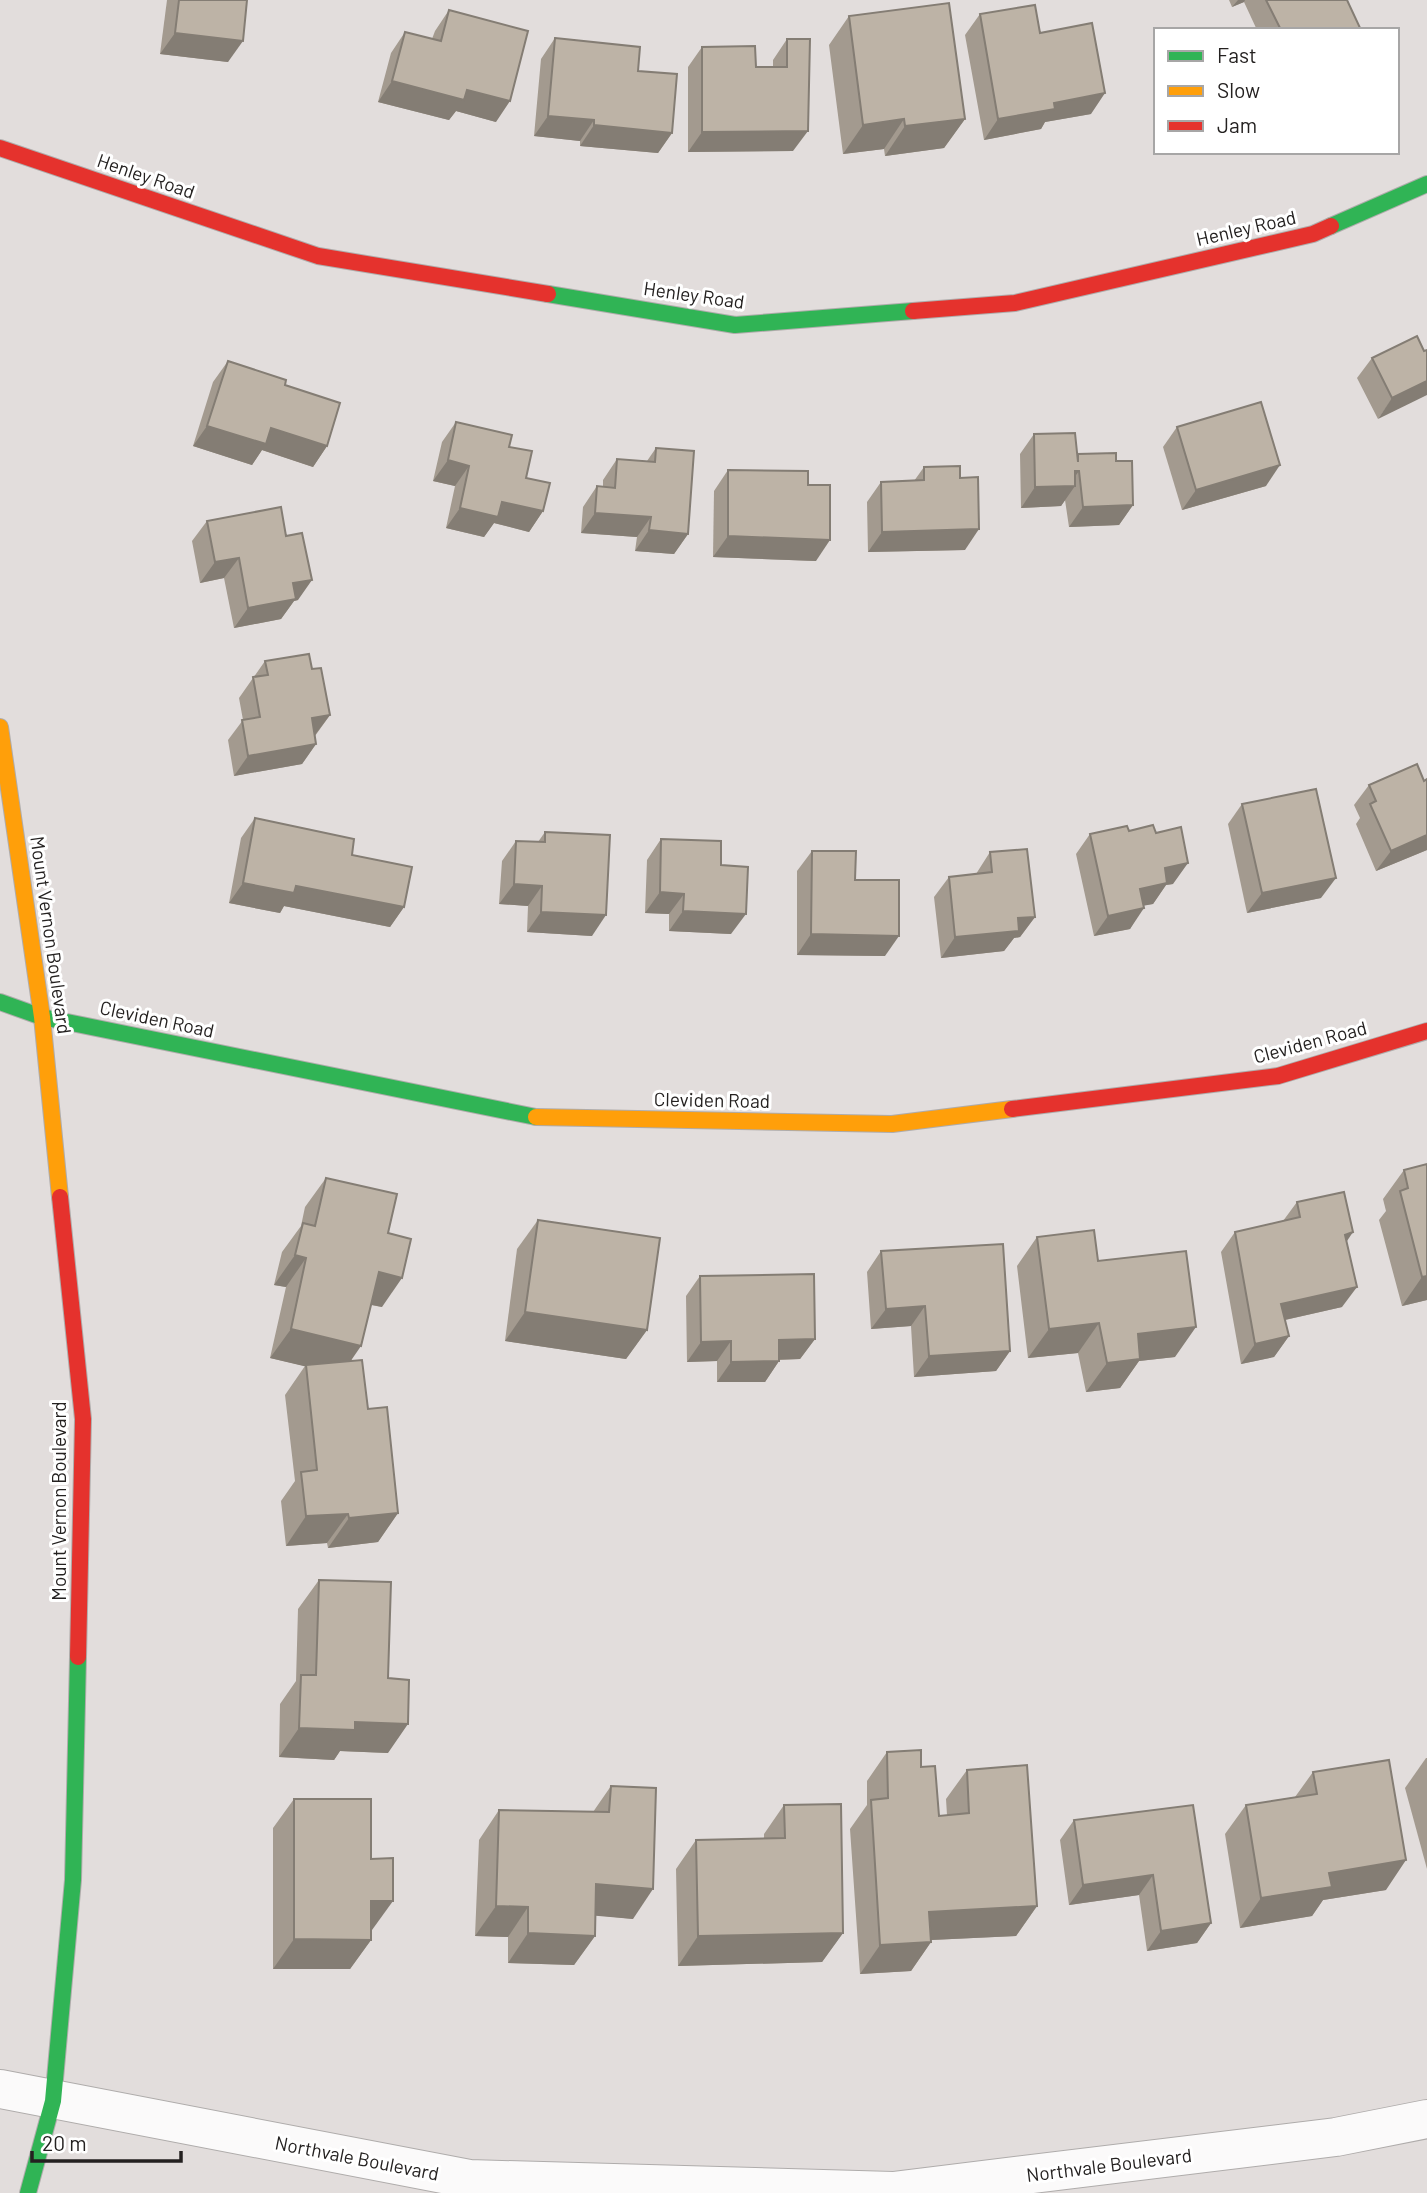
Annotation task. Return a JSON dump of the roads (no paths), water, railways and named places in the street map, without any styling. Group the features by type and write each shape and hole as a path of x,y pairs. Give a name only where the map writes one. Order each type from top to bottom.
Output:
{"street":[{"name":"Henley Road","path":"0,148 318,256 735,325 1015,303 1313,234 1427,184"},
{"name":"Mount Vernon Boulevard","path":"0,727 42,1017 83,1419 73,1880 53,2101 28,2193"},
{"name":"Cleviden Road","path":"0,1002 42,1017 539,1118 892,1124 1278,1076 1427,1031"},
{"name":"Northvale Boulevard","path":"0,2089 469,2179 892,2192 1336,2137 1427,2119"}]}
